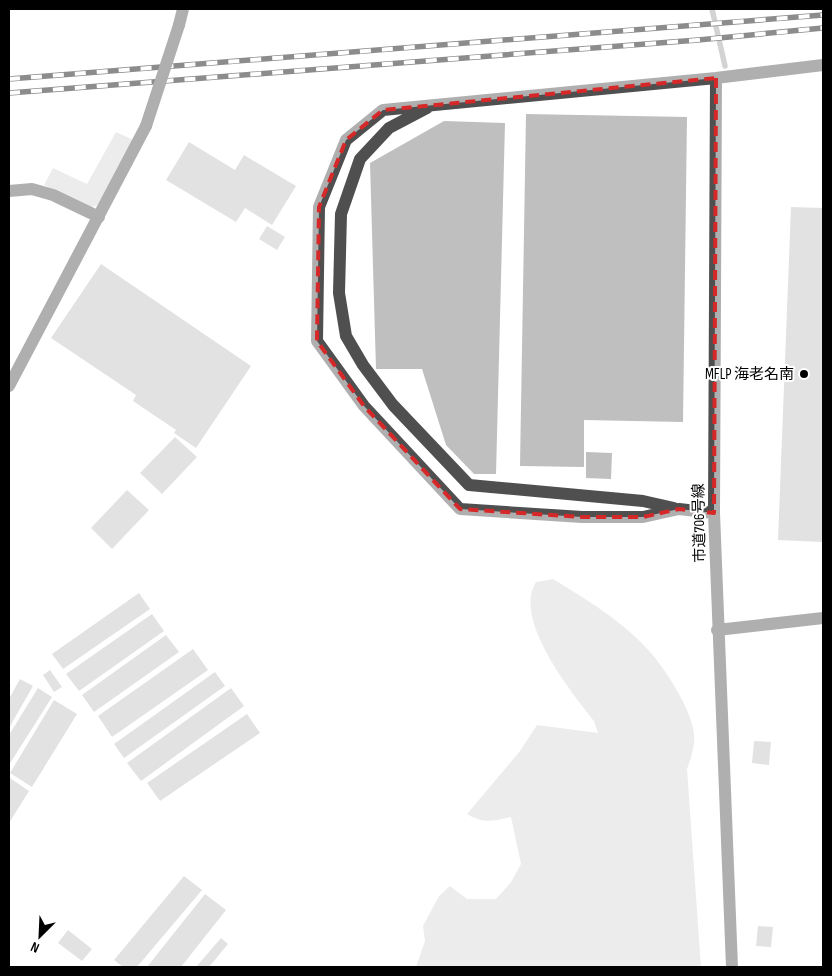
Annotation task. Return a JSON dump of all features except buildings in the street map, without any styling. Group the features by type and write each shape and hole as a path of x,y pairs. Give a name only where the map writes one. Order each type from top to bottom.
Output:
{"street":[{"path":"9,386 146,126 180,25 183,9"},
{"path":"679,509 643,517 582,517 460,509 364,406 317,342 319,207 346,140 383,110 716,78 823,65"},
{"name":"市道706号線","path":"716,78 714,513 717,630 732,967"},
{"path":"433,105 389,128 360,159 341,214 339,293 346,336 363,365 393,405 468,485 642,501 679,509 714,513"},
{"path":"9,191 32,189 53,195 99,218"},
{"path":"717,630 823,618"}],"highlighted area":[{"path":"716,78 714,513 679,509 643,517 582,517 460,509 364,406 317,341 319,207 346,140 383,110"}],"shaded area":[{"path":"116,132 134,140 98,205 88,208 44,185 53,168 87,184"},
{"path":"553,579 609,615 641,642 668,675 683,701 690,719 694,731 694,743 687,769 701,967 416,967 425,941 423,926 439,896 450,886 467,899 496,899 511,882 521,864 511,817 489,821 467,814 520,751 537,725 598,733 594,721 572,693 548,655 538,635 532,615 531,597 536,582"}],"waterway":[{"path":"712,9 725,66"}],"railway":[{"path":"9,79 823,15"},
{"path":"9,93 698,40 823,28"}],"place":[{"name":"MFLP 海老名南","path":"804,374"}]}
